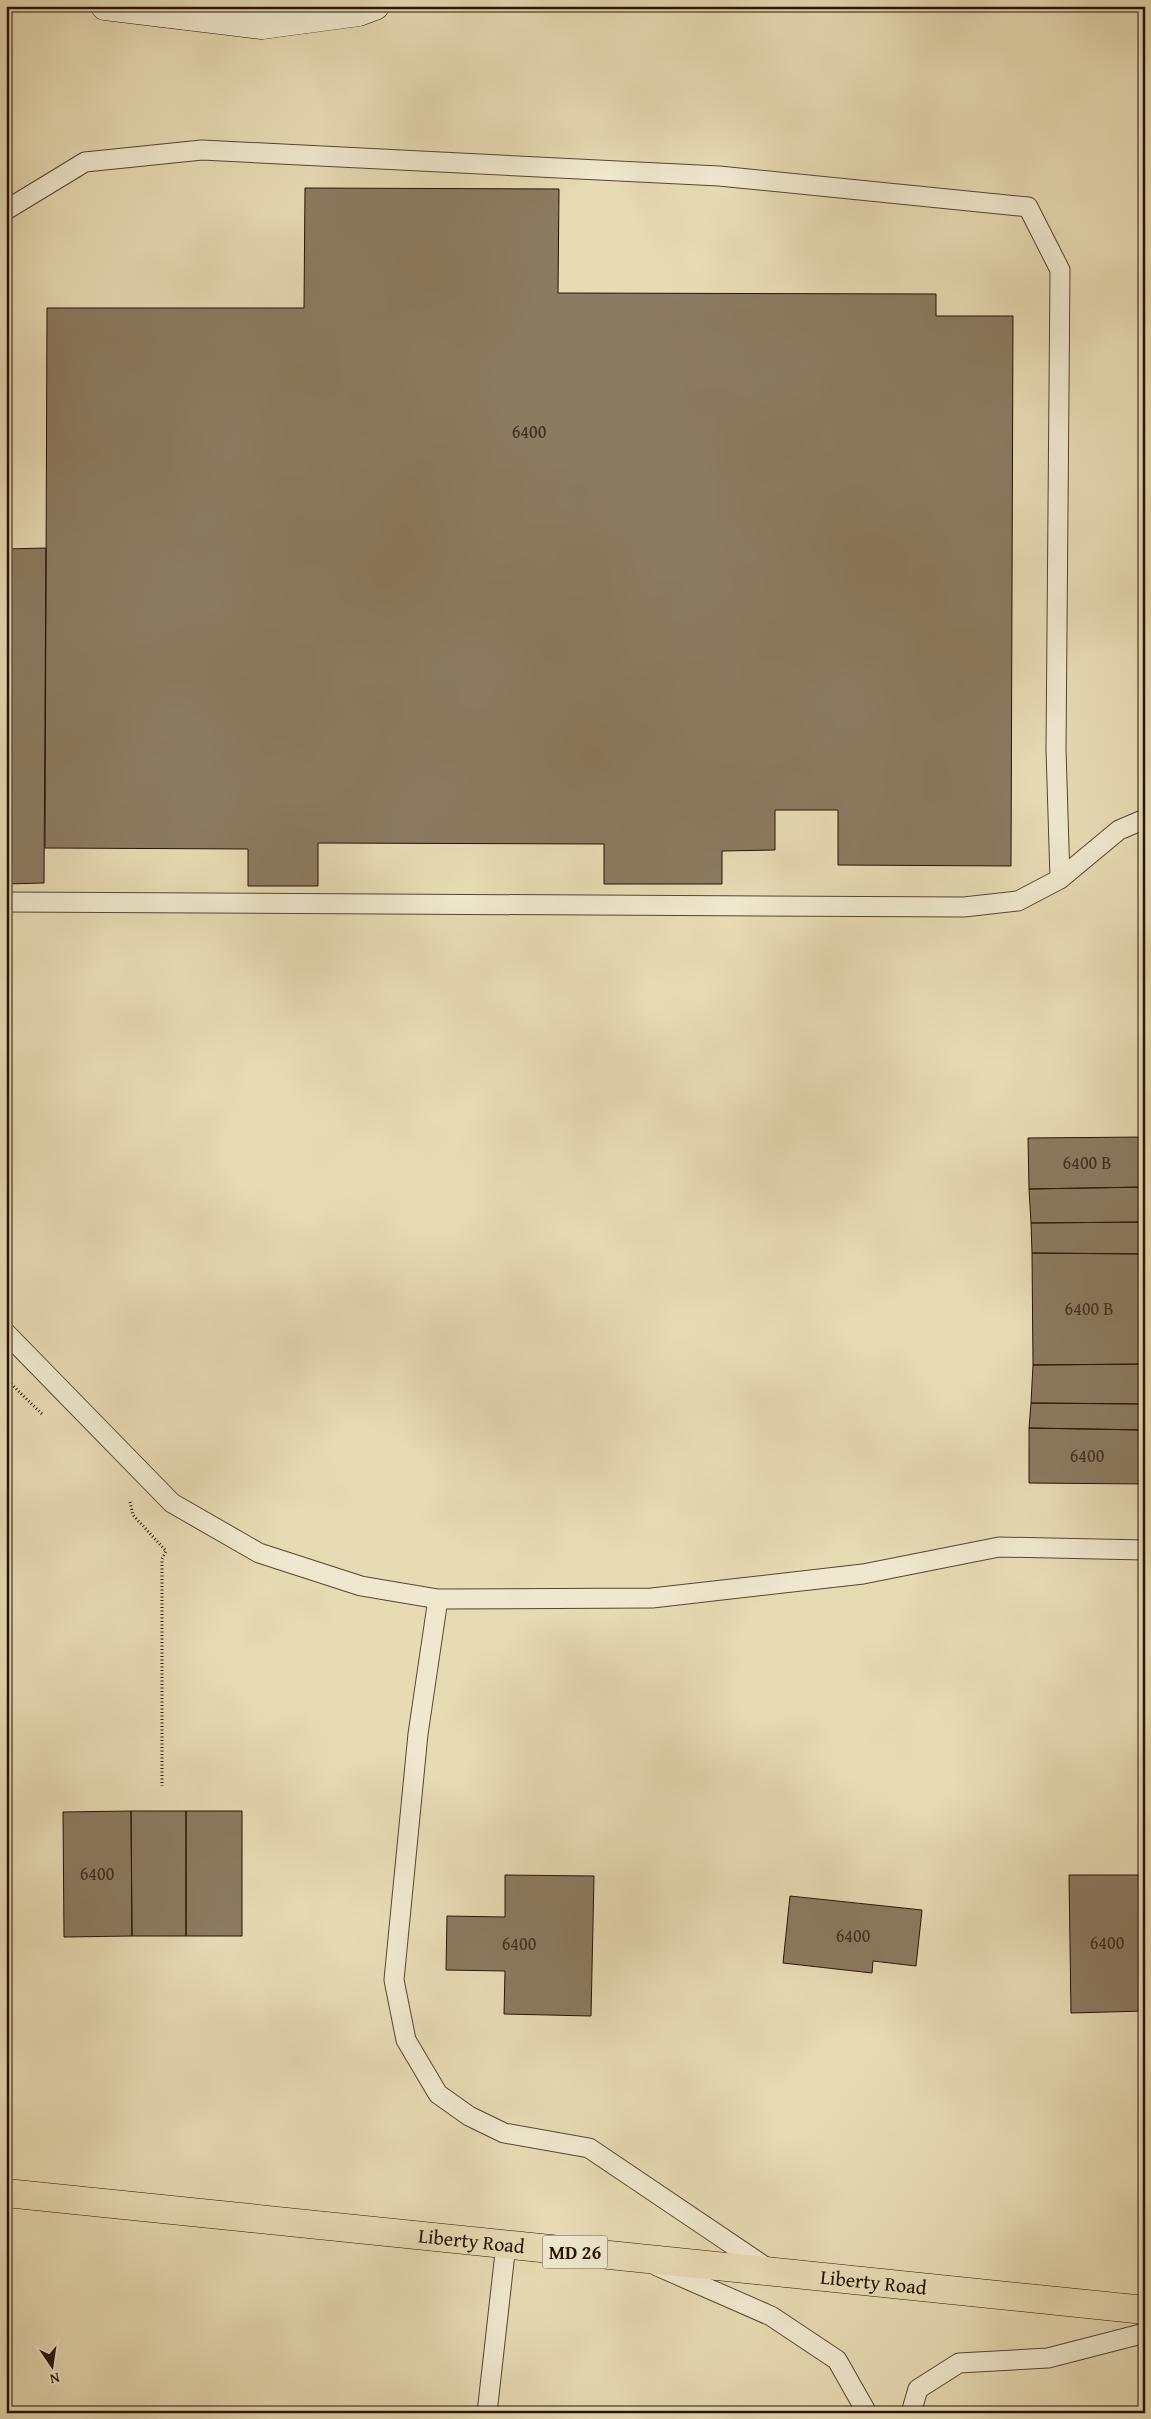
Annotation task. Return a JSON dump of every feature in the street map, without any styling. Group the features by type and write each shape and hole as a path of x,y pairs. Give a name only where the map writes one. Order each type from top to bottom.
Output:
{"main road":[{"name":"Liberty Road","path":"6,2193 1145,2310"}],"street":[{"path":"105,6 262,24 359,12 375,6"}],"lane":[{"path":"6,210 84,162 202,150 719,176 1028,206 1060,270 1056,749 1060,879"},
{"path":"6,902 964,906 1018,901 1060,879 1119,830 1145,819"},
{"path":"6,1333 172,1503 259,1553 361,1586 438,1599 652,1598 863,1574 999,1547 1145,1550"},
{"path":"438,1599 418,1734 394,1980 406,2040 438,2094 469,2116 504,2133 589,2148 773,2272"},
{"path":"488,2413 506,2244"},
{"path":"640,2258 771,2316 836,2360 867,2413"},
{"path":"911,2413 918,2389 959,2364 1048,2358 1145,2333"}],"path":[{"path":"6,1379 48,1420"},
{"path":"124,1496 131,1503 134,1515 166,1551 162,1559 162,1786"}],"building":[{"path":"305,188 559,189 558,293 936,294 936,316 1013,316 1011,866 838,865 838,810 775,810 775,850 722,851 722,884 604,884 604,844 318,843 318,886 248,886 248,849 45,848 47,308 304,308"},
{"path":"46,548 44,883 6,884 6,549"},
{"path":"1145,1137 1145,1187 1029,1189 1028,1138"},
{"path":"1145,1187 1145,1222 1031,1223 1029,1189"},
{"path":"1145,1222 1145,1254 1032,1253 1031,1223"},
{"path":"1032,1253 1145,1254 1145,1364 1033,1365"},
{"path":"1145,1364 1145,1404 1031,1403 1033,1365"},
{"path":"1031,1403 1145,1404 1145,1430 1029,1428"},
{"path":"1029,1428 1145,1430 1145,1484 1029,1483"},
{"path":"131,1811 186,1811 186,1936 132,1936"},
{"path":"131,1811 132,1936 64,1937 63,1812"},
{"path":"186,1811 242,1811 242,1936 186,1936"},
{"path":"505,1875 594,1876 591,2016 504,2014 505,1971 446,1970 447,1916 505,1917"},
{"path":"1069,1875 1145,1875 1145,2011 1071,2013"},
{"path":"790,1896 922,1910 916,1966 873,1961 872,1973 783,1963"}]}
